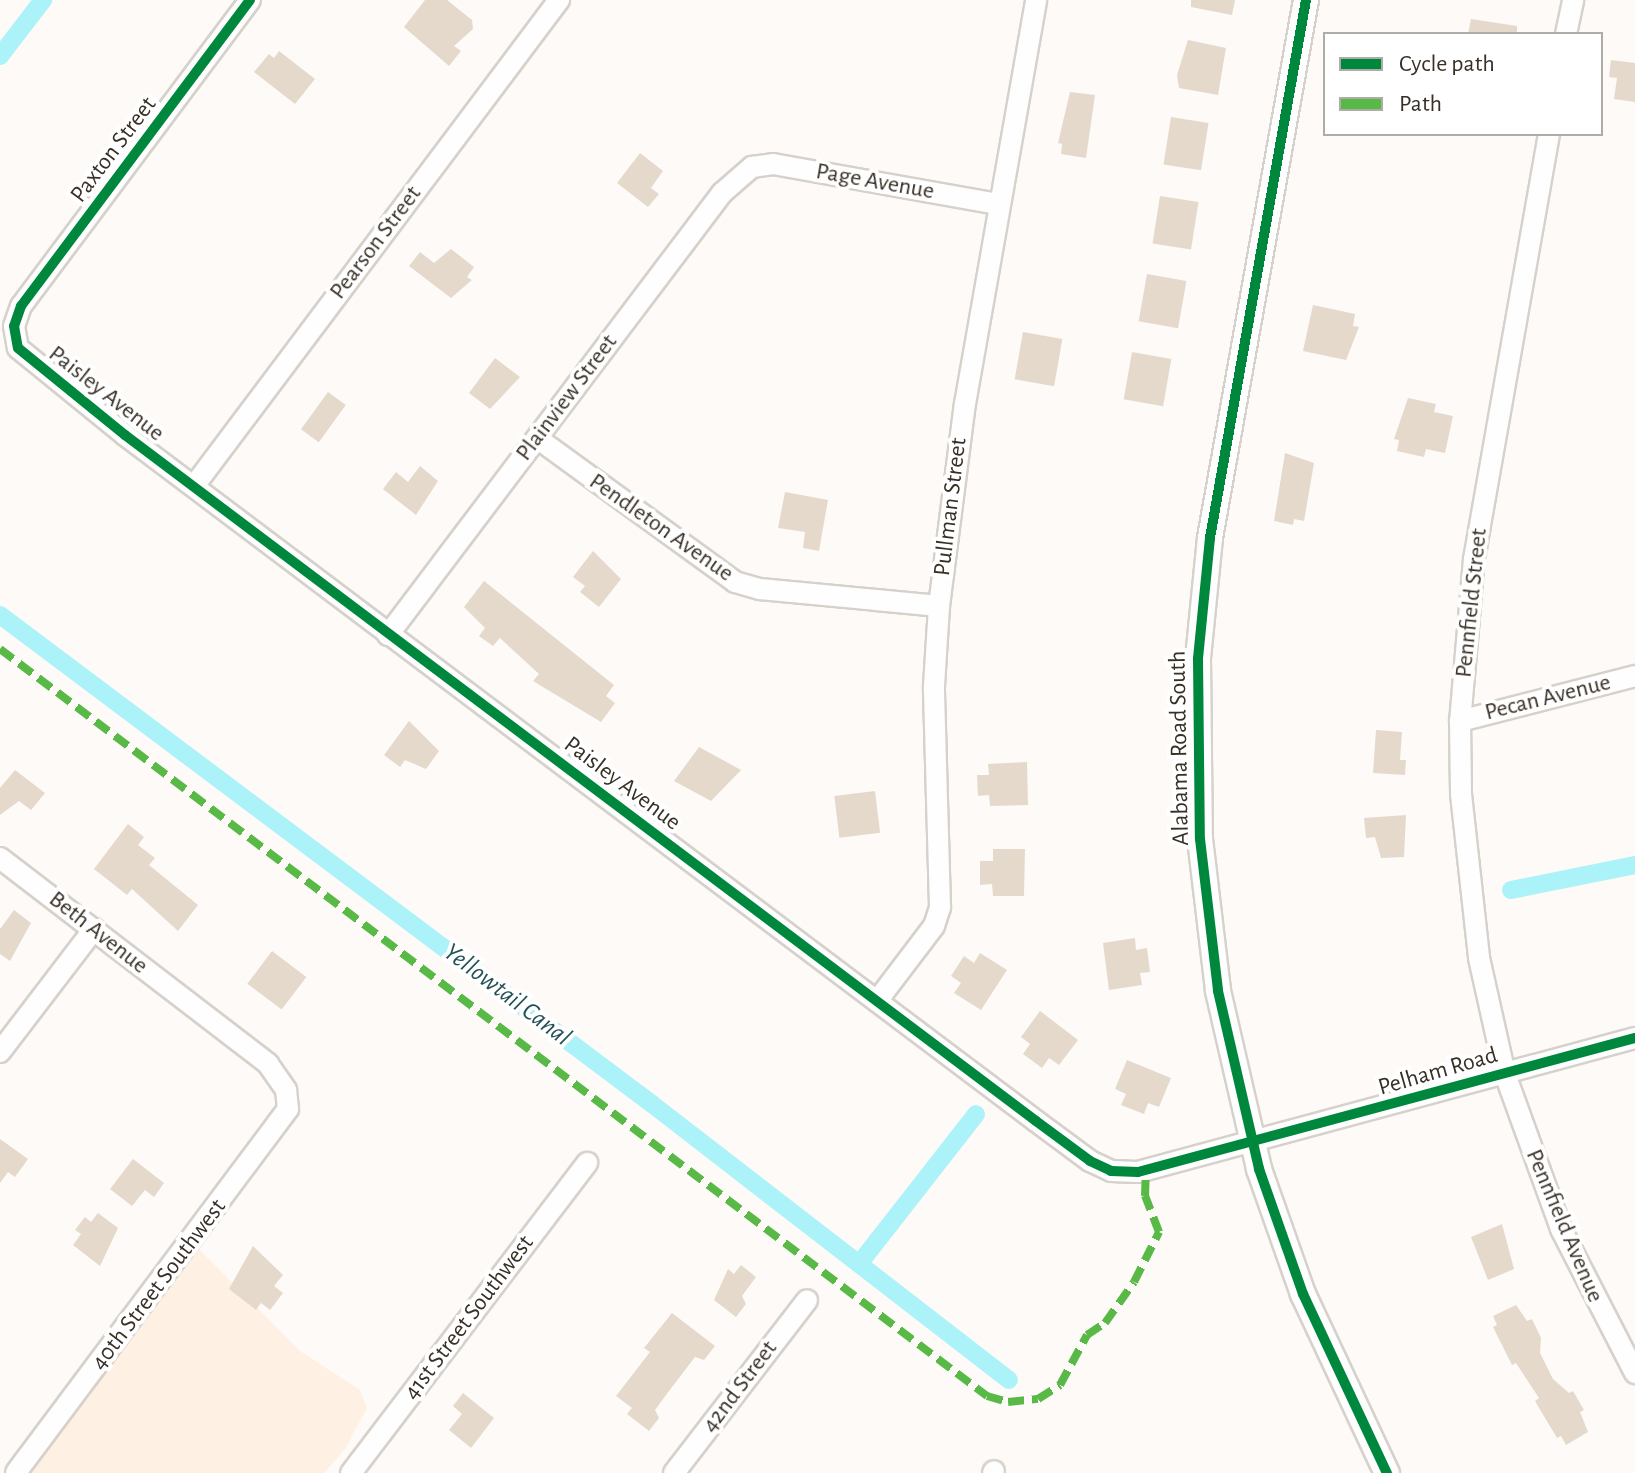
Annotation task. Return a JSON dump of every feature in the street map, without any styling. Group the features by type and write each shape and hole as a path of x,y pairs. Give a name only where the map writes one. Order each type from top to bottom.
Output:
{"street":[{"name":"Paxton Street","path":"14,326 21,306 250,0"},
{"name":"Pearson Street","path":"194,486 559,0"},
{"name":"Pullman Street","path":"877,1001 934,926 940,907 934,701 939,606 998,204 1036,0"},
{"name":"Alabama Road South","path":"1306,0 1210,538 1198,659 1200,839 1209,936 1252,1144 1303,1294 1387,1473"},
{"path":"1566,32 1573,0"},
{"name":"Pennfield Street","path":"1505,1074 1479,958 1467,871 1460,721 1474,559 1549,136"},
{"name":"Page Avenue","path":"752,167 773,164 998,204"},
{"name":"Plainview Street","path":"388,635 722,193 752,167"},
{"name":"Paisley Avenue","path":"14,326 18,348 32,364 1090,1161 1111,1171 1160,1168 1252,1144"},
{"name":"Pendleton Avenue","path":"537,438 735,582 760,589 939,606"},
{"name":"Pecan Avenue","path":"1460,721 1635,676"},
{"name":"Beth Avenue","path":"0,858 268,1064 286,1090"},
{"path":"0,1052 94,929"},
{"name":"Pelham Road","path":"1252,1144 1635,1038"},
{"name":"Pennfield Avenue","path":"1505,1074 1561,1229 1635,1373"},
{"name":"40th Street Southwest","path":"16,1473 261,1151 288,1109 286,1090"},
{"name":"41st Street Southwest","path":"351,1473 587,1163"},
{"name":"42nd Street","path":"674,1473 807,1300"}],"shaded area":[{"path":"197,1247 300,1351 360,1390 367,1408 345,1449 324,1473 23,1473"}],"building":[{"path":"425,0 447,0 472,20 473,29 454,46 461,51 449,66 404,27"},
{"path":"1191,0 1235,0 1232,15 1191,7"},
{"path":"1471,19 1517,26 1517,32 1468,32"},
{"path":"1188,40 1226,48 1218,95 1179,88 1177,75"},
{"path":"279,51 315,79 295,104 254,72 269,54 274,58"},
{"path":"1611,60 1635,63 1635,102 1614,99 1617,78 1609,77"},
{"path":"1070,92 1095,95 1086,158 1061,154 1062,144 1058,143"},
{"path":"1171,117 1209,123 1201,170 1163,164"},
{"path":"640,153 663,171 651,188 659,194 648,207 617,183"},
{"path":"1160,196 1199,202 1191,250 1152,243"},
{"path":"451,249 474,267 467,277 472,280 451,298 409,266 420,252 434,263"},
{"path":"1147,274 1186,281 1178,328 1139,321"},
{"path":"1313,305 1355,314 1353,326 1359,327 1346,360 1303,351"},
{"path":"1023,332 1062,339 1054,386 1015,379"},
{"path":"1132,352 1171,359 1163,406 1124,399"},
{"path":"495,358 520,377 490,409 469,393"},
{"path":"328,392 346,405 319,442 301,429"},
{"path":"1408,398 1436,404 1434,412 1453,416 1445,453 1426,449 1424,457 1397,451 1399,440 1394,439"},
{"path":"1285,453 1314,463 1304,521 1294,519 1293,525 1274,521"},
{"path":"420,466 438,481 416,515 383,489 396,472 408,482"},
{"path":"785,492 828,500 819,551 803,548 805,532 778,528"},
{"path":"593,551 621,579 599,607 580,592 585,586 573,577"},
{"path":"484,581 614,685 606,696 615,703 601,722 533,681 539,674 500,638 493,646 479,636 485,628 464,607"},
{"path":"409,721 439,751 426,769 405,760 400,767 384,755"},
{"path":"1376,730 1402,732 1400,760 1406,760 1405,775 1373,773"},
{"path":"699,747 741,770 711,801 674,781"},
{"path":"1027,762 1028,805 990,806 989,795 978,796 977,775 989,775 988,764"},
{"path":"15,770 45,793 31,810 19,801 0,815 0,788"},
{"path":"875,791 880,833 839,838 834,796"},
{"path":"1406,815 1404,857 1381,858 1375,837 1366,838 1364,818"},
{"path":"128,824 144,837 138,845 155,858 149,865 198,905 178,931 132,889 127,895 94,869"},
{"path":"993,849 1025,849 1024,896 993,896 992,884 980,885 980,861 993,861"},
{"path":"14,910 31,923 10,961 0,954 0,929"},
{"path":"1135,938 1136,950 1147,948 1150,972 1140,973 1142,985 1109,990 1103,943"},
{"path":"272,951 306,977 282,1010 247,984"},
{"path":"980,953 1007,970 981,1010 954,993 961,983 951,976 964,956 974,963"},
{"path":"1040,1011 1078,1040 1059,1065 1049,1058 1042,1068 1023,1054 1030,1044 1021,1037"},
{"path":"1127,1060 1171,1078 1159,1107 1148,1103 1144,1114 1121,1105 1126,1094 1115,1089"},
{"path":"0,1139 28,1159 15,1177 8,1172 0,1183"},
{"path":"133,1159 164,1183 154,1197 145,1190 132,1206 110,1189"},
{"path":"98,1213 118,1228 100,1266 73,1245 81,1234 75,1230 85,1217 91,1222"},
{"path":"1502,1224 1514,1269 1488,1280 1471,1237"},
{"path":"253,1246 283,1275 274,1286 283,1293 270,1310 261,1303 256,1310 229,1289"},
{"path":"741,1265 756,1277 742,1296 746,1304 736,1317 714,1300 728,1269 734,1274"},
{"path":"1516,1305 1527,1321 1532,1319 1541,1338 1540,1353 1553,1379 1569,1393 1573,1391 1584,1410 1580,1412 1588,1432 1566,1445 1561,1436 1557,1438 1535,1401 1539,1398 1516,1363 1512,1365 1493,1327 1497,1325 1493,1316"},
{"path":"672,1313 715,1346 704,1360 695,1357 655,1410 659,1418 649,1431 627,1414 632,1408 616,1396 650,1352 644,1348"},
{"path":"463,1393 494,1418 471,1448 449,1430 462,1414 453,1406"}],"waterway":[{"path":"0,56 43,0"},
{"name":"Yellowtail Canal","path":"0,615 652,1104 1009,1380"},
{"path":"1511,890 1635,865"},
{"path":"859,1264 976,1114"}],"marked path":[{"path":"0,649 987,1396 1008,1402 1038,1399 1060,1385 1087,1335 1105,1323 1134,1282 1159,1232 1145,1196 1146,1170"}],"cycle path":[{"path":"250,0 21,306 14,326 18,348 125,435 1036,1121 1090,1161 1111,1171 1138,1172 1635,1038"},
{"path":"1306,0 1210,538 1198,659 1200,839 1218,991 1259,1169 1303,1294 1387,1473"}]}
